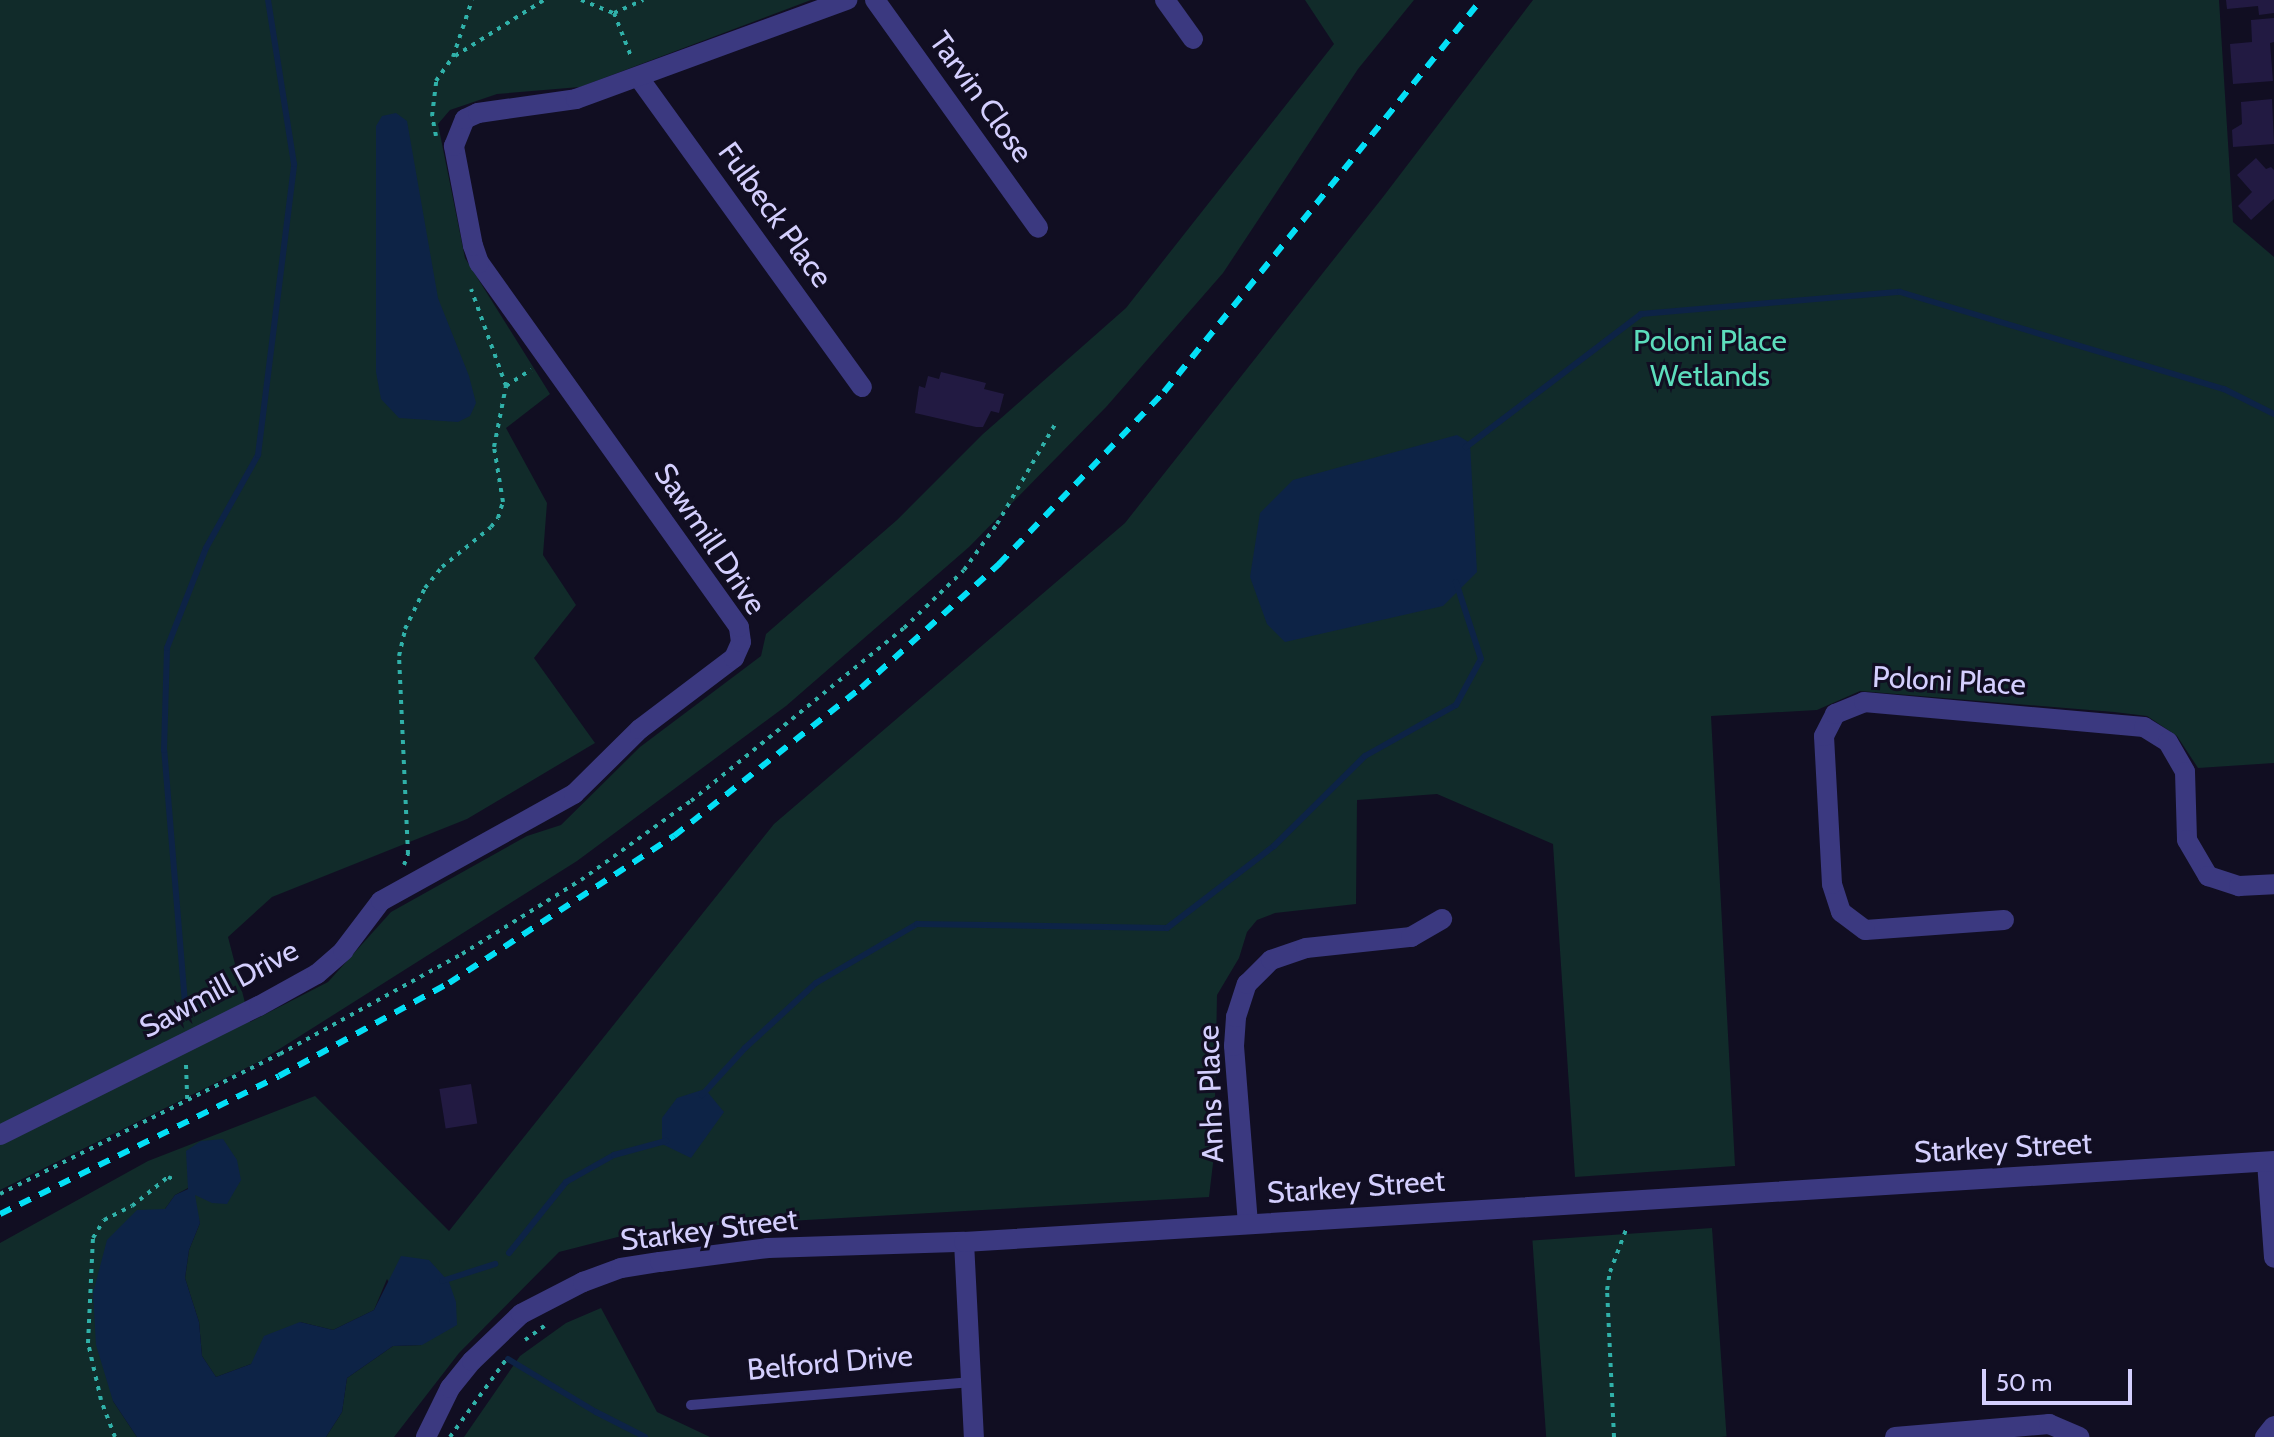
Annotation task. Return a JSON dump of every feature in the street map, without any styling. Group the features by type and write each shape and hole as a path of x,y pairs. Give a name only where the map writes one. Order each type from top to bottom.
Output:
{"street":[{"name":"Sawmill Drive","path":"0,1135 317,974 343,951 381,901 574,794 640,729 734,658 741,642 739,627 479,263 454,146 457,132 465,119 478,113 576,99 847,0"},
{"name":"Tarvin Close","path":"875,0 1038,228"},
{"path":"1165,0 1193,39"},
{"name":"Fulbeck Place","path":"639,78 862,387"},
{"name":"Poloni Place","path":"2004,920 1865,930 1841,912 1832,884 1824,736 1835,714 1864,702 2144,727 2168,742 2185,772 2187,840 2208,876 2239,886 2274,884"},
{"name":"Anhs Place","path":"1248,1224 1234,1046 1236,1017 1247,984 1271,960 1306,948 1411,937 1442,919"},
{"path":"2270,1161 2274,1258"},
{"name":"Starkey Street","path":"426,1437 450,1388 472,1361 521,1314 583,1282 621,1268 768,1248 964,1242 2270,1161"},
{"path":"964,1242 974,1382 974,1437"},
{"path":"1895,1437 2049,1424 2079,1437"},
{"path":"2265,1437 2274,1426"}],"lane":[{"name":"Belford Drive","path":"691,1405 974,1382"}],"path":[{"path":"438,145 432,97 436,81 453,57 472,0"},
{"path":"453,57 544,0"},
{"path":"581,0 614,13 643,0"},
{"path":"614,13 639,78"},
{"path":"400,869 408,854 399,656 405,629 425,588 442,567 491,527 502,510 494,447 506,386 471,287"},
{"path":"506,386 549,358"},
{"path":"0,1194 187,1102 462,954 581,880 691,801 904,628 964,570 997,524 1057,421"},
{"path":"185,1041 187,1102"},
{"path":"115,1437 101,1400 88,1343 93,1238 104,1220 132,1206 168,1177 176,1180"},
{"path":"1614,1437 1607,1290 1610,1272 1627,1227"},
{"path":"450,1437 516,1346 546,1325"}],"green space":[{"path":"0,0 811,0 580,87 497,94 450,110 438,124 465,258 550,394 506,428 547,503 543,555 576,605 534,658 595,743 467,819 272,897 228,937 250,1022 328,982 391,912 527,836 561,825 640,747 761,656 766,634 897,520 983,434 1126,308 1334,44 1305,0 1414,0 1358,69 1223,273 1107,406 969,547 786,706 577,861 262,1060 0,1190"},
{"name":"Poloni Place Wetlands","path":"1533,0 2219,0 2233,222 2274,257 2274,763 2198,768 2177,736 2147,716 2114,712 1860,691 1817,710 1711,716 1735,1166 1575,1177 1553,844 1437,794 1357,800 1356,904 1275,913 1257,920 1247,932 1239,958 1217,995 1214,1155 1209,1197 649,1229 559,1252 459,1353 394,1437 326,1437 342,1412 347,1378 393,1346 422,1345 387,1279 374,1310 333,1330 300,1322 251,1364 216,1377 202,1356 199,1322 185,1278 189,1250 200,1223 188,1188 175,1195 165,1209 113,1401 137,1437 0,1437 0,1243 148,1161 315,1096 449,1231 774,824 1125,523 1383,197"},
{"path":"1712,1228 1727,1436 1546,1437 1532,1241"},
{"path":"601,1308 657,1412 710,1437 464,1437 520,1356 566,1323"}],"water":[{"path":"396,113 407,121 438,298 469,376 476,403 470,416 458,422 399,418 381,399 376,372 376,126 382,116"},
{"path":"1457,435 1470,443 1477,572 1443,606 1285,642 1267,624 1250,577 1260,513 1293,480"},
{"path":"705,1089 724,1112 691,1158 662,1144 662,1118 677,1098"},
{"path":"223,1139 237,1160 241,1180 227,1204 212,1203 195,1195 200,1223 189,1250 185,1278 199,1322 202,1356 216,1377 251,1364 264,1336 300,1322 333,1330 374,1310 401,1256 429,1260 449,1282 456,1302 457,1325 422,1345 393,1346 347,1378 342,1412 326,1437 137,1437 113,1401 96,1345 93,1293 107,1240 137,1210 165,1209 175,1195 188,1189 186,1151 201,1141"}],"building":[{"path":"2226,0 2274,0 2274,13 2259,15 2258,6 2227,9"},
{"path":"2274,18 2274,42 2270,43 2273,81 2233,84 2230,44 2252,42 2251,20"},
{"path":"2272,99 2274,144 2233,147 2232,130 2242,124 2241,102"},
{"path":"2256,158 2266,169 2271,167 2274,170 2274,199 2251,220 2238,206 2252,192 2237,175"},
{"path":"941,372 986,383 984,389 1004,394 999,413 991,411 983,427 976,427 915,413 919,386 925,388 928,376 939,379"},
{"path":"471,1084 477,1124 446,1129 439,1089"}],"waterway":[{"path":"185,1003 164,750 167,648 206,548 258,455 294,164 268,0"},
{"path":"1466,447 1641,314 1900,292 2224,389 2274,414"},
{"path":"702,1095 745,1048 816,983 917,924 1167,928 1274,846 1365,756 1456,705 1481,659 1456,582"},
{"path":"509,1253 566,1182 614,1155 666,1141"},
{"path":"442,1281 495,1264"},
{"path":"508,1359 596,1412 645,1437"}],"railway":[{"path":"0,1214 279,1076 449,983 674,836 861,688 999,564 1164,392 1481,0"}]}
